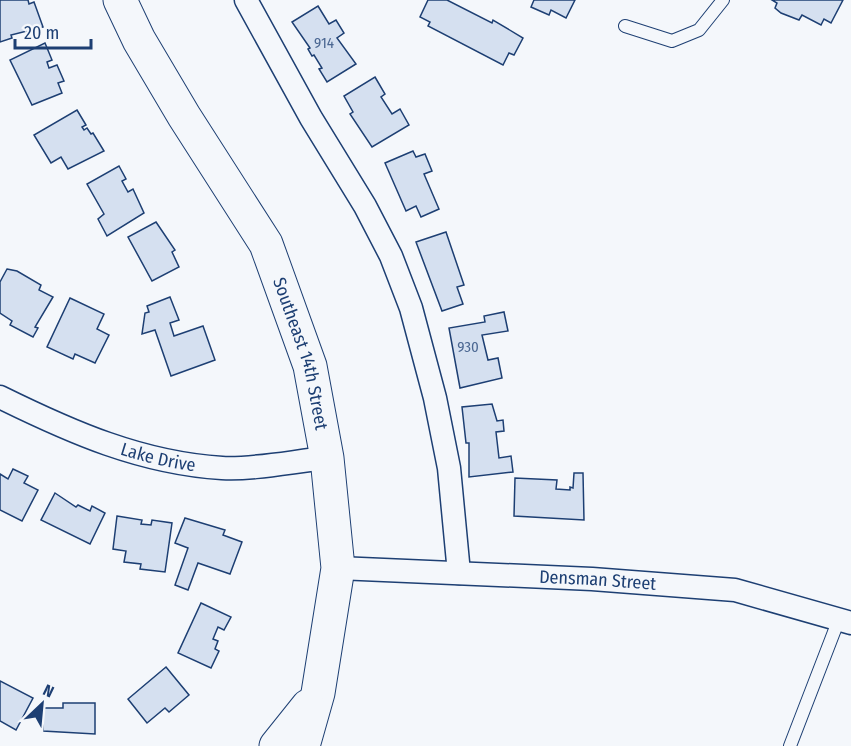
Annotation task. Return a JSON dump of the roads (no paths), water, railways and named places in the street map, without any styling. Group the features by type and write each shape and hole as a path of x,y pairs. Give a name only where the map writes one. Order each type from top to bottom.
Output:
{"street":[{"name":"Southeast 14th Street","path":"120,0 184,116 266,244 310,366 327,458 338,568 318,693 303,746"},
{"path":"246,0 305,108 365,207 391,256 411,308 435,398 449,468 459,573"},
{"name":"Lake Drive","path":"0,397 68,430 129,453 223,468 327,458"},
{"name":"Densman Street","path":"338,568 735,590 845,621"},
{"path":"276,746 318,693"}],"lane":[{"path":"625,26 672,40 699,30 723,0"},
{"path":"790,746 845,621"}]}
